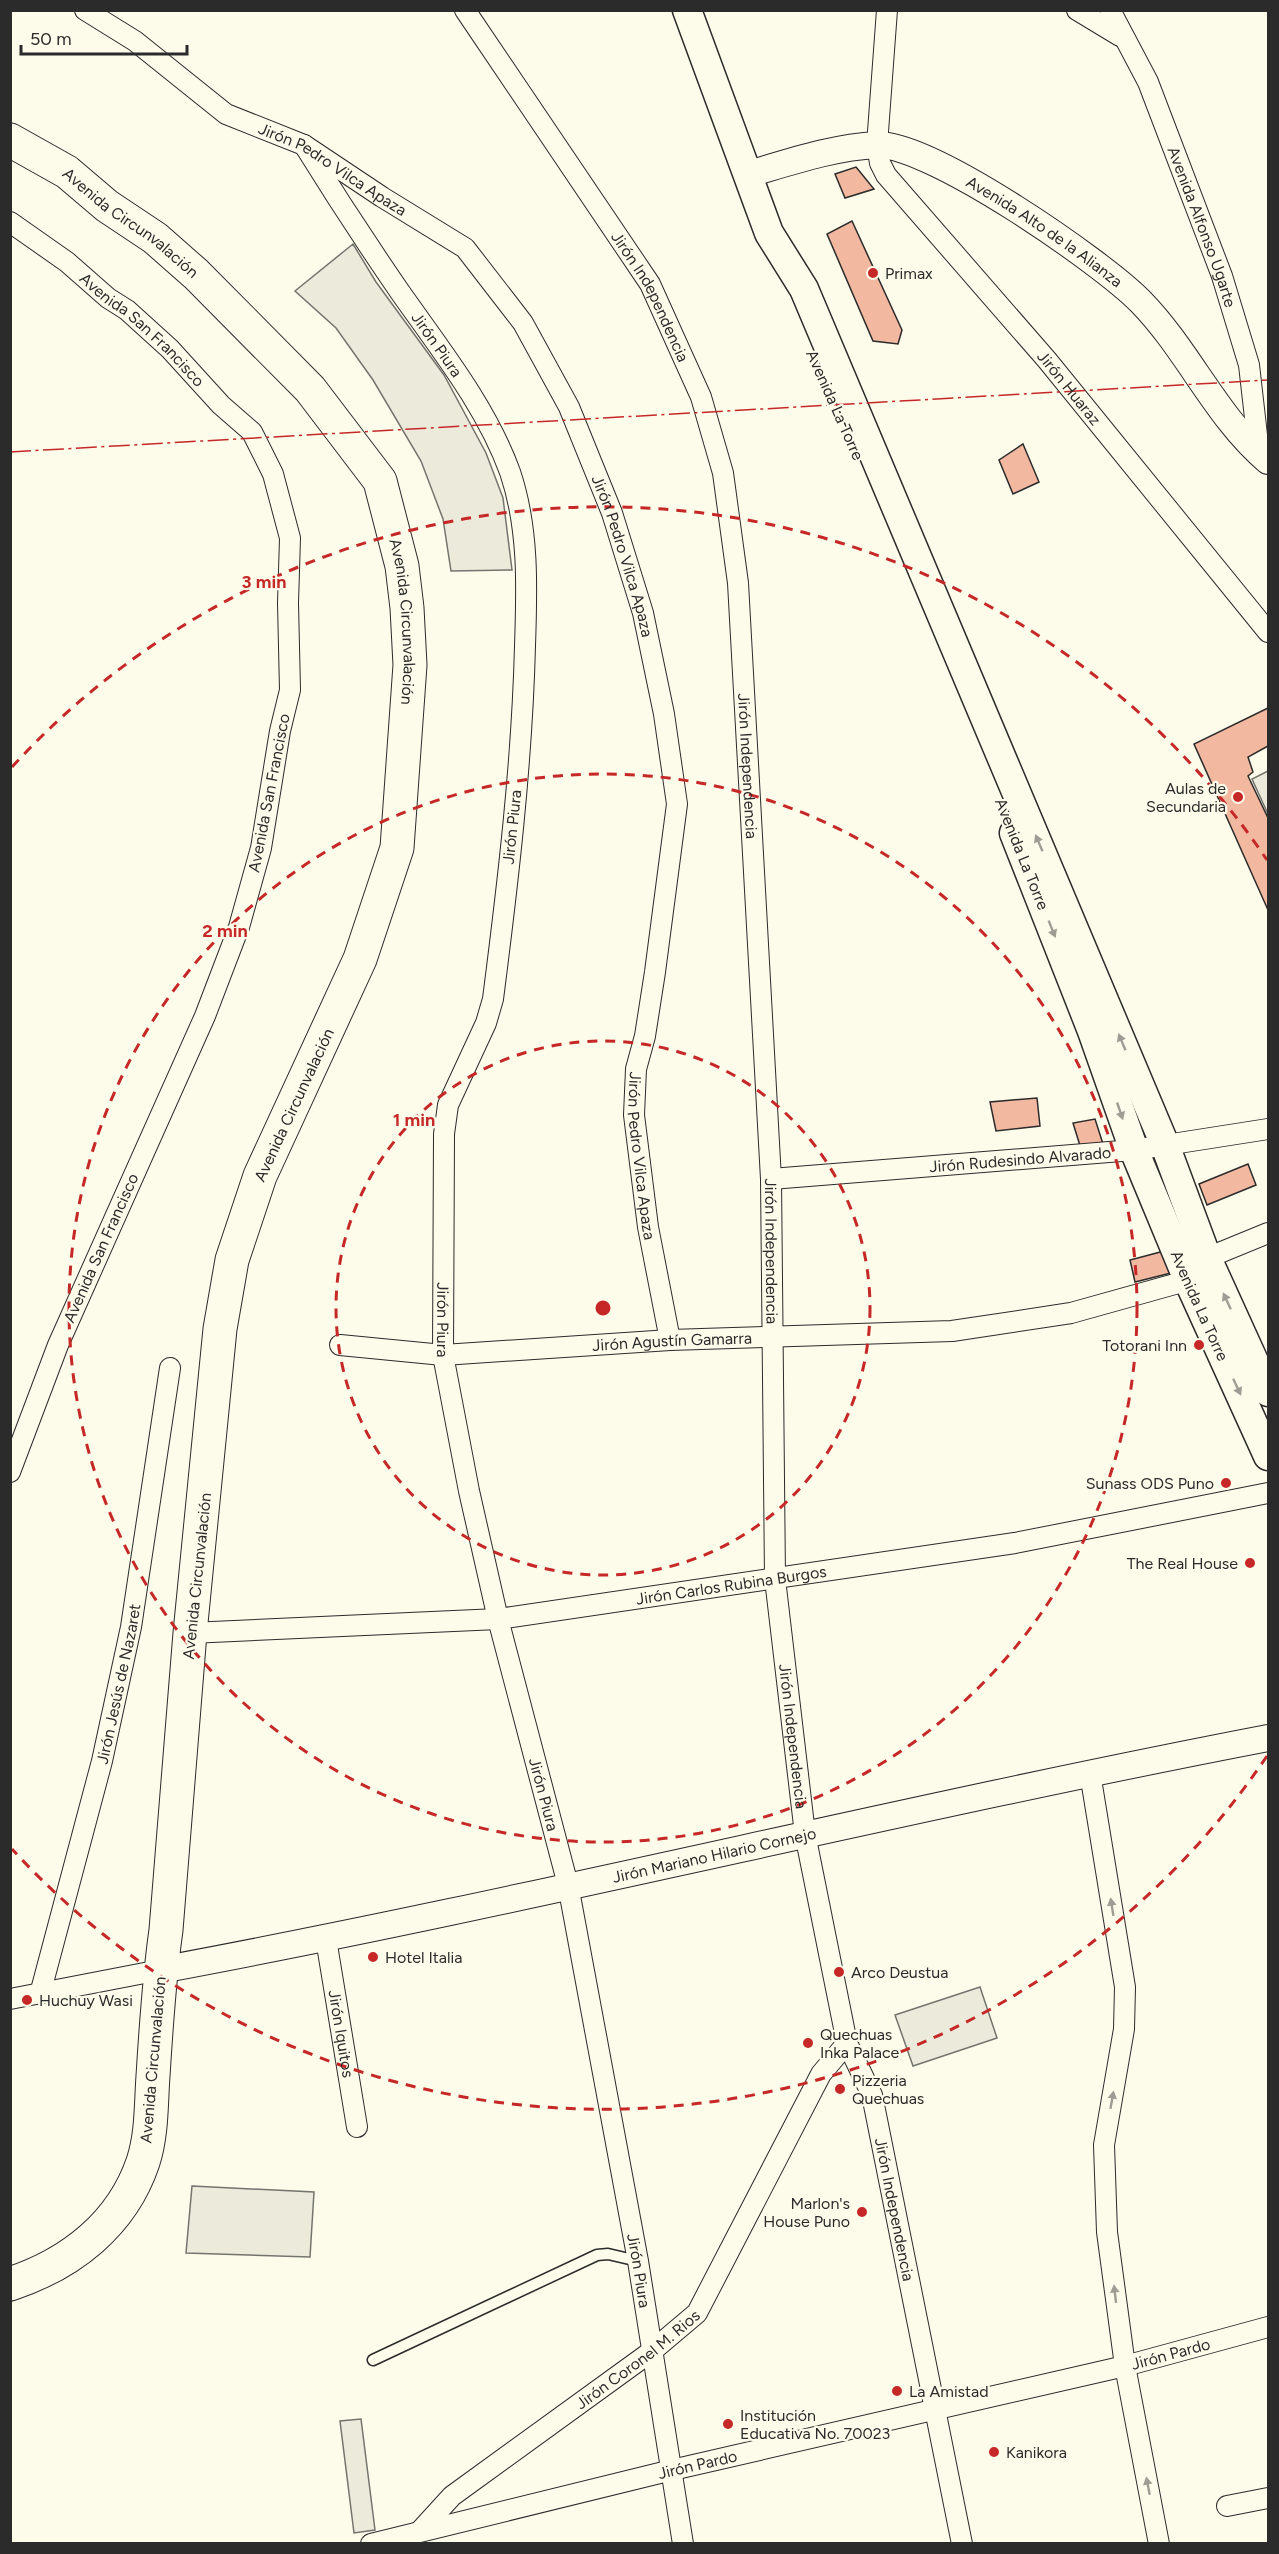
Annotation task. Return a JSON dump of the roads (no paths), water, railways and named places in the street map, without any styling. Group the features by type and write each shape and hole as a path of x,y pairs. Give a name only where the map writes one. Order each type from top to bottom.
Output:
{"highway":[{"name":"Avenida Circunvalación","path":"10,140 67,172 107,206 155,238 196,274 310,389 380,481 402,566 410,664 396,848 360,959 260,1176 232,1260 220,1329 190,1633 166,1930 160,1971 150,2126 144,2160 132,2189 104,2229 80,2249 36,2276 10,2284"}],"main road":[{"name":"Avenida La Torre","path":"687,10 749,174 765,223 779,251 804,289 1165,1144 1203,1270 1269,1456"},
{"name":"Avenida La Torre","path":"779,251 786,294 949,668 1092,1031 1134,1150 1269,1392"}],"street":[{"name":"Jirón Pedro Vilca Apaza","path":"85,10 135,41 226,114 304,145 381,198 465,248 535,343 569,407 612,513 645,624 664,714 677,804 655,972 645,1036 636,1069 634,1115 646,1217 670,1340"},
{"name":"Jirón Independencia","path":"465,10 650,284 701,397 723,473 739,595 771,1179 775,1579 805,1834 847,2043 872,2095 933,2409 962,2544"},
{"path":"877,146 887,10"},
{"path":"1077,10 1122,37"},
{"name":"Avenida Alfonso Ugarte","path":"1110,10 1122,37 1148,82 1222,276 1249,365 1264,457"},
{"name":"Jirón Piura","path":"304,145 365,241 468,390 510,473 523,531 527,587 521,742 495,989 486,1023 448,1105 444,1134 443,1355 469,1491 498,1619 568,1885 638,2261 683,2544"},
{"name":"Avenida Alto de la Alianza","path":"749,174 810,156 877,146 903,149 976,184 1025,214 1105,272 1141,302 1213,398 1264,457"},
{"name":"Jirón Huaraz","path":"877,146 880,163 897,189 1047,360 1269,632"},
{"name":"Avenida San Francisco","path":"10,222 67,262 108,298 127,310 170,349 221,405 252,432 273,474 290,538 288,603 290,690 280,731 261,848 238,927 205,1016 58,1345 10,1472"},
{"name":"Jirón Rudesindo Alvarado","path":"771,1179 1134,1150 1269,1129"},
{"name":"Jirón Agustín Gamarra","path":"340,1345 443,1355 670,1340 952,1331 994,1326 1071,1313 1203,1270 1269,1233"},
{"name":"Jirón Jesús de Nazaret","path":"40,1994 102,1761 131,1627 170,1368"},
{"name":"Jirón Carlos Rubina Burgos","path":"190,1633 498,1619 1014,1543 1269,1493"},
{"name":"Jirón Mariano Hilario Cornejo","path":"160,1971 326,1940 805,1834 1090,1773 1269,1738"},
{"path":"1090,1773 1125,1987 1124,2029 1104,2145 1107,2232 1125,2366 1159,2544"},
{"name":"Jirón Iquitos","path":"326,1940 357,2127"},
{"path":"10,1999 160,1971"},
{"name":"Jirón Coronel M. Rios","path":"420,2531 452,2496 652,2351 698,2313 821,2074 847,2043"},
{"name":"Jirón Pardo","path":"381,2542 672,2470 1125,2366 1269,2327"},
{"path":"1227,2506 1269,2498"}],"lane":[{"path":"373,2360 597,2255 608,2254 638,2261"}],"place":[{"name":"Primax","path":"873,273"},
{"name":"Aulas de Secundaria","path":"1238,797"},
{"name":"Totorani Inn","path":"1199,1345"},
{"name":"Sunass ODS Puno","path":"1226,1483"},
{"name":"The Real House","path":"1250,1563"},
{"name":"Hotel Italia","path":"373,1957"},
{"name":"Arco Deustua","path":"839,1972"},
{"name":"Huchuy Wasi","path":"27,2000"},
{"name":"Quechuas Inka Palace","path":"808,2043"},
{"name":"Pizzeria Quechuas","path":"840,2089"},
{"name":"Marlon's House Puno","path":"862,2212"},
{"name":"La Amistad","path":"897,2391"},
{"name":"Institución Educativa No. 70023","path":"728,2424"},
{"name":"Kanikora","path":"994,2452"}]}
